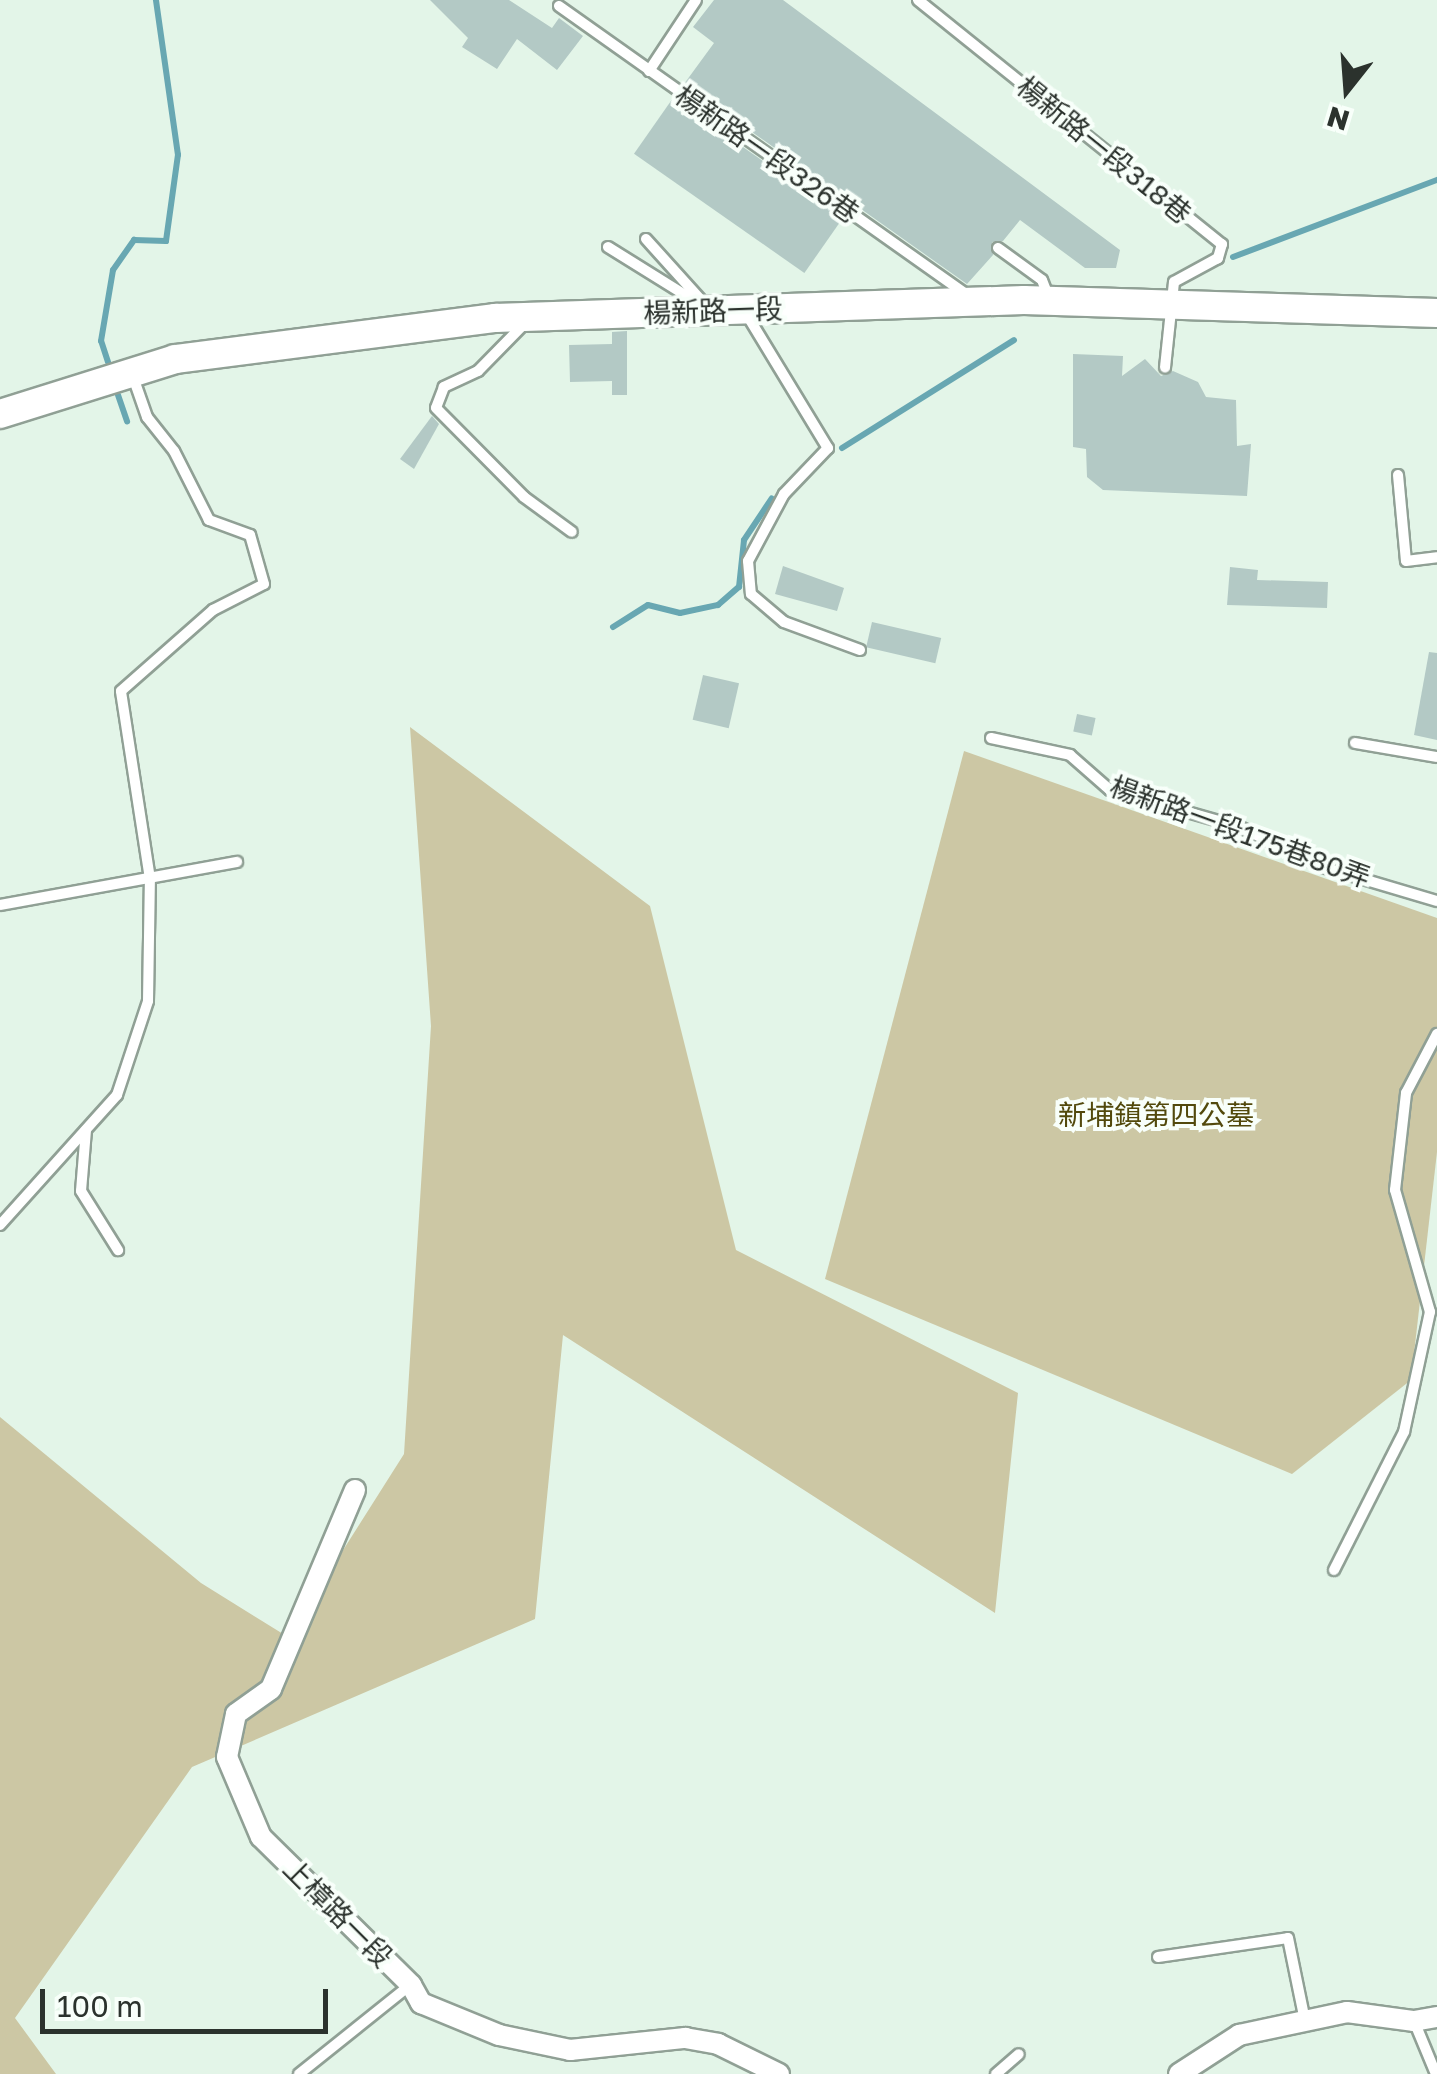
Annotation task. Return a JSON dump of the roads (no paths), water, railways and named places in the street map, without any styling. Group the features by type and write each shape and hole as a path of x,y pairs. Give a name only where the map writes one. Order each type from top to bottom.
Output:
{"main road":[{"name":"楊新路一段","path":"0,414 175,359 531,317 1050,301 1437,313"}],"street":[{"name":"上樟路一段","path":"355,1490 272,1690 236,1714 227,1757 260,1836 411,1985 422,2003 499,2034 570,2050 685,2038 718,2044 780,2074"},
{"path":"1179,2074 1239,2035 1347,2012 1414,2021 1437,2017"}],"lane":[{"path":"649,71 696,0"},
{"name":"楊新路一段318巷","path":"918,0 1222,244 1218,258 1174,282 1169,305"},
{"name":"楊新路一段326巷","path":"559,6 976,302"},
{"path":"646,239 710,311"},
{"path":"608,246 710,311"},
{"path":"998,248 1042,280 1050,301"},
{"path":"1165,368 1169,305"},
{"path":"744,310 828,448 784,494 748,561 751,594 784,622 860,650"},
{"path":"531,317 478,371 444,386 436,408 524,497 572,532"},
{"path":"0,1225 118,1095 148,1001 150,880 121,691 213,610 264,584 250,536 209,520 174,451 148,418 131,373"},
{"path":"1398,474 1406,561 1437,557"},
{"name":"楊新路一段175巷80弄","path":"991,738 1070,755 1110,790 1240,827 1322,867 1437,901"},
{"path":"1355,743 1437,757"},
{"path":"0,905 237,862"},
{"path":"1334,1570 1404,1432 1430,1312 1395,1190 1406,1093 1437,1034"},
{"path":"86,1129 80,1191 118,1250"},
{"path":"1158,1957 1288,1938 1304,2021"},
{"path":"298,2074 411,1985"},
{"path":"1414,2021 1436,2074"},
{"path":"996,2074 1018,2054"}],"waterway":[{"path":"108,362 101,341 113,270 134,240 166,241 178,155 156,0"},
{"path":"1233,257 1437,180"},
{"path":"842,448 1014,340"},
{"path":"118,395 127,421"},
{"path":"613,627 648,605 680,613 718,605 739,587 744,540 772,498"}],"park label":[{"name":"新埔鎮第四公墓","path":"1156,1115"}]}
